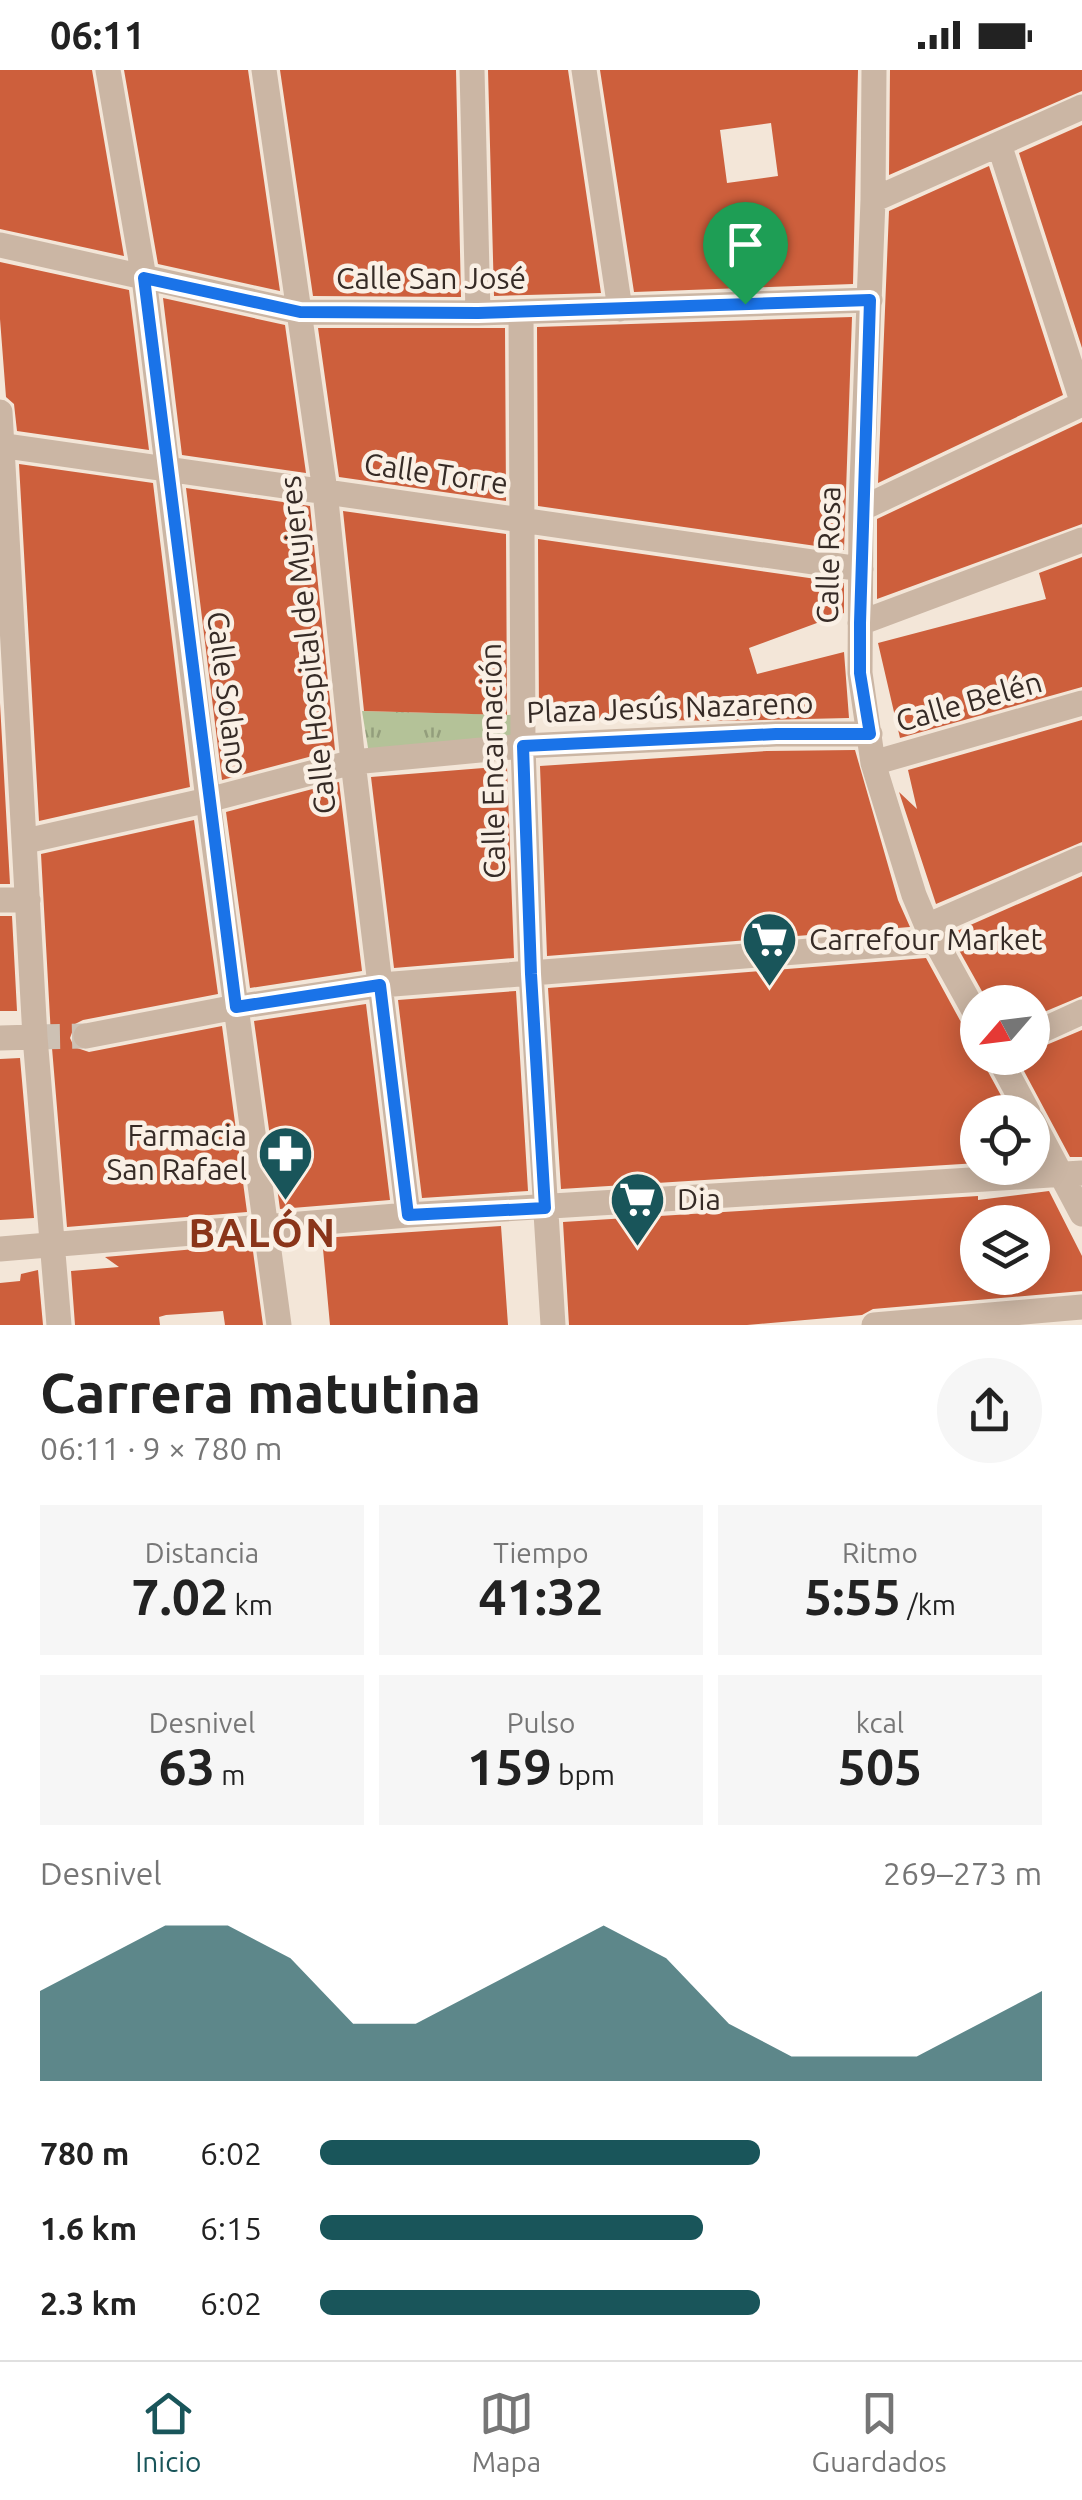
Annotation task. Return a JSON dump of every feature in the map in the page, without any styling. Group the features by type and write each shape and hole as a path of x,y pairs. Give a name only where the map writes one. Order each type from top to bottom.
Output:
{"street":[{"name":"Calle Solano","path":"108,70 144,278 208,800 279,1325"},
{"name":"Calle Hospital de Mujeres","path":"264,70 324,490 408,1215"},
{"path":"472,70 478,313"},
{"path":"584,70 620,309"},
{"name":"Calle Rosa","path":"874,70 874,200 861,509 860,673 874,764 914,895 960,986"},
{"path":"874,200 1081,108"},
{"path":"861,509 1082,402 999,144"},
{"name":"Calle San José","path":"0,244 300,312 478,313 870,300"},
{"name":"Calle Encarnación","path":"522,312 523,746 531,974 553,1325"},
{"path":"0,412 8,704 26,841 35,1038 59,1325"},
{"name":"Calle Torre","path":"1,445 861,569"},
{"path":"860,623 1082,540"},
{"name":"Calle Belén","path":"874,764 1082,703"},
{"name":"Plaza Jesús Nazareno","path":"26,841 353,762 523,746 776,734 870,734"},
{"path":"86,1036 380,985 931,934 1082,858"},
{"path":"0,900 28,900"},
{"path":"1050,1027 1082,1012"},
{"path":"0,1038 35,1038"},
{"path":"1050,1144 1071,1172 1082,1214"},
{"path":"0,1249 408,1215 1071,1172"},
{"path":"874,1325 1082,1307"}],"green space":[{"path":"362,711 514,715 515,747 370,760"}],"building":[{"path":"0,70 92,70 124,256 0,229"},
{"path":"124,70 248,70 280,291 158,264"},
{"path":"280,70 456,70 461,297 313,296"},
{"path":"488,70 568,70 601,293 494,296"},
{"path":"600,70 858,70 853,284 634,292","holes":["771,123 778,176 727,183 720,130"]},
{"path":"890,70 1082,70 1082,91 889,175"},
{"path":"1082,125 1082,348 1019,153"},
{"path":"989,166 1063,395 878,483 889,211"},
{"path":"0,262 129,290 149,450 17,431 14,404 6,397"},
{"path":"163,298 285,325 306,473 182,455"},
{"path":"852,317 844,550 538,506 537,327"},
{"path":"318,328 505,328 506,501 339,477"},
{"path":"1082,422 1082,524 877,599 877,519"},
{"path":"19,464 153,483 190,787 39,821"},
{"path":"186,488 310,506 335,750 222,780"},
{"path":"343,511 506,534 507,715 364,711"},
{"path":"538,539 844,583 844,613 749,648 757,674 844,652 849,718 715,721 539,717"},
{"path":"1082,557 1082,687 900,738 878,643 1046,599 1039,573"},
{"path":"0,703 10,884 0,884"},
{"path":"1082,720 1082,842 936,904 899,792 917,809 908,770"},
{"path":"855,750 898,900 910,927 547,956 540,766 767,751"},
{"path":"507,767 514,958 394,968 371,777"},
{"path":"339,782 362,971 250,988 226,812"},
{"path":"194,820 218,994 83,1020 75,1024 70,1038 74,1047 89,1052 222,1026 247,1212 67,1227 41,854"},
{"path":"1082,876 1082,996 1050,1009 1050,985 978,985 950,934"},
{"path":"0,916 12,916 17,1011 0,1011"},
{"path":"926,958 960,1020 960,1075 990,1075 1001,1095 960,1095 960,1164 561,1189 548,988"},
{"path":"516,991 528,1191 422,1198 398,1000"},
{"path":"366,1004 390,1200 280,1209 254,1021"},
{"path":"1082,1030 1082,1157 1070,1157 1050,1120 1050,1095 1037,1095 1026,1075 1050,1075 1050,1043"},
{"path":"20,1058 34,1218 0,1220 0,1059"},
{"path":"1049,1191 1082,1256 1082,1291 1050,1294 1050,1205 960,1205 960,1295 1036,1295 747,1325 569,1325 563,1222 978,1196 978,1200"},
{"path":"501,1226 508,1325 330,1325 322,1238"},
{"path":"252,1244 263,1325 225,1325 223,1311 166,1315 159,1317 160,1325 75,1325 71,1271 119,1267 105,1257"},
{"path":"38,1270 43,1325 0,1325 0,1283 20,1281 21,1274"}],"tunnel":[{"path":"35,1037 86,1036"}],"place":[{"name":"Carrefour Market","path":"770,989"},
{"name":"Farmacia San Rafael","path":"286,1202"},
{"name":"Dia","path":"638,1249"}],"district":[{"name":"BALÓN","path":"263,1233"}],"route":[{"path":"144,278 300,312 478,313 745,304 870,300 861,509 860,673 870,734 776,734 523,746 545,1208 408,1215 380,985 236,1007 144,278"}]}
